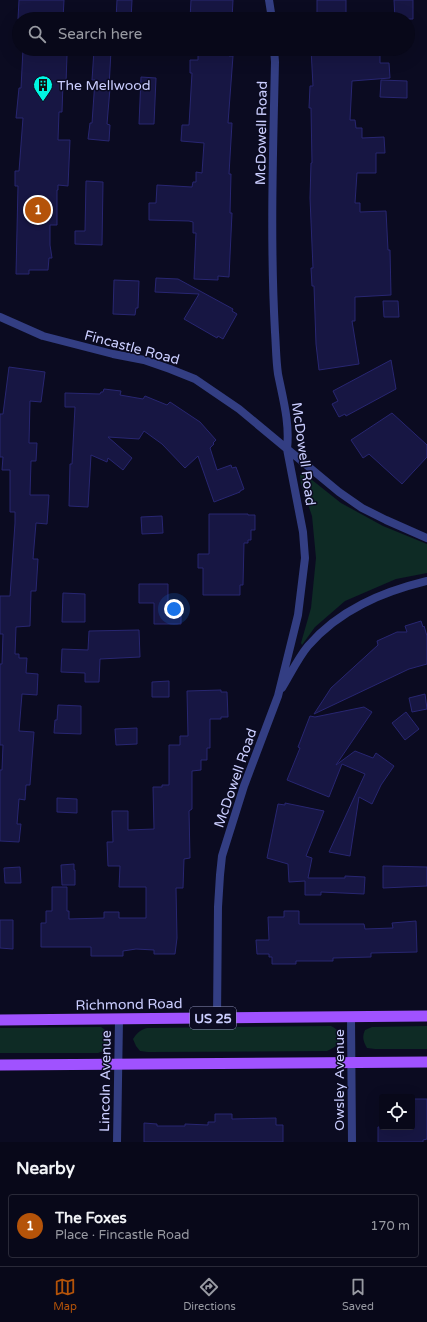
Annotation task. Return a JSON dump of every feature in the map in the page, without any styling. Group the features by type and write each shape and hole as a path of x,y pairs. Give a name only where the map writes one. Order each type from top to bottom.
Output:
{"main road":[{"name":"Richmond Road","path":"0,1020 427,1016"},
{"path":"0,1065 427,1062"}],"street":[{"path":"269,0 271,12"},
{"name":"McDowell Road","path":"217,1018 218,907 222,856 244,786 278,696 298,615 305,558 303,532 287,449 288,422 278,373 272,263 275,56"},
{"name":"Fincastle Road","path":"0,317 43,336 113,354 144,360 195,379 239,409 339,492 362,508 427,538"},
{"path":"278,696 307,648 326,628 350,610 380,596 427,581"},
{"name":"Owsley Avenue","path":"352,1017 352,1142"},
{"name":"Lincoln Avenue","path":"117,1142 118,1020"}],"green space":[{"path":"302,472 341,503 383,526 427,544 427,573 396,579 345,601 315,627 302,645 301,643 311,608 316,558 312,516 301,484 300,475"},
{"path":"331,1026 339,1032 341,1039 336,1046 327,1051 148,1052 140,1051 133,1039 139,1032 147,1028"},
{"path":"427,1026 427,1049 367,1048 363,1037 365,1030 372,1027"},
{"path":"101,1027 110,1036 111,1043 106,1050 98,1053 0,1053 0,1028"}],"building":[{"path":"19,0 64,0 63,12 18,12"},
{"path":"117,0 132,0 131,12 116,12"},
{"path":"191,0 233,0 232,12 190,12"},
{"path":"317,0 346,0 346,12 317,12"},
{"path":"394,0 413,0 413,12 395,12"},
{"path":"23,56 67,56 66,83 63,83 62,112 59,112 58,140 70,140 68,186 58,185 57,225 50,225 50,245 52,258 49,258 48,270 29,270 29,274 16,274 18,186 15,186 15,171 19,171 23,118 16,118 19,88 21,88"},
{"path":"94,56 111,56 107,124 110,125 109,141 88,139 90,123 92,123 95,80 92,80"},
{"path":"198,56 233,56 228,123 232,123 229,174 231,174 230,213 232,213 229,277 218,276 218,280 194,279 196,233 193,233 193,222 149,220 149,203 156,203 157,185 192,187 193,182 196,182 196,172 202,173 204,143 181,141 182,125 189,125 192,73 190,73 190,60 198,60"},
{"path":"311,56 380,56 380,63 389,63 390,78 352,81 350,120 355,120 356,128 362,128 362,138 384,137 385,153 376,153 376,173 357,173 355,203 360,203 360,212 386,211 388,250 390,250 391,295 355,297 355,321 352,321 359,364 319,370 316,344 314,286 312,286 311,268 313,268 310,198 312,163 311,108 309,108 310,86 313,86"},
{"path":"141,77 156,78 154,124 139,124"},
{"path":"381,80 407,81 407,98 380,97"},
{"path":"86,181 103,182 102,245 75,244 75,231 85,231"},
{"path":"156,278 178,279 233,309 232,311 237,314 223,339 218,336 217,338 184,319 199,294 155,292"},
{"path":"114,280 139,281 138,308 136,308 135,315 113,314"},
{"path":"383,301 398,301 399,317 384,317"},
{"path":"391,360 396,389 346,416 345,414 339,417 332,404 338,401 333,391"},
{"path":"9,367 45,372 41,402 30,401 29,443 37,443 36,461 31,461 30,495 49,495 47,524 36,523 33,559 38,559 36,591 31,591 30,626 16,627 15,654 19,654 19,658 27,658 26,673 38,674 37,695 22,694 19,731 34,732 30,785 26,785 25,800 19,799 17,824 21,824 19,842 0,841 0,770 2,770 3,745 0,745 0,664 2,664 3,634 0,634 0,596 10,596 15,523 15,512 10,512 10,470 2,470 3,457 0,457 0,414 3,414"},
{"path":"104,389 121,391 120,395 143,399 145,396 167,405 170,402 200,422 216,440 210,448 217,470 231,465 232,468 236,467 244,489 214,502 198,456 185,468 162,444 144,431 139,439 108,437 132,458 123,470 108,458 107,462 91,455 88,507 69,506 70,464 72,464 75,407 65,407 65,393 100,394"},
{"path":"392,413 427,445 427,457 402,484 369,454 363,458 351,440"},
{"path":"209,514 255,515 255,530 251,530 251,540 248,540 248,543 244,543 243,585 240,585 240,595 203,595 203,568 198,568 198,554 209,554"},
{"path":"162,516 163,533 142,534 141,517"},
{"path":"139,584 168,584 168,608 181,608 181,624 154,624 154,603 139,603"},
{"path":"63,593 85,594 85,622 62,622"},
{"path":"421,621 427,636 427,664 409,669 314,714 331,688 378,645 377,641 397,632 407,632 405,626"},
{"path":"139,630 140,657 100,659 99,682 85,682 85,673 61,672 62,649 88,650 89,631"},
{"path":"169,681 169,697 152,697 152,682"},
{"path":"221,690 221,692 227,692 228,717 221,717 221,719 210,719 210,748 207,748 207,760 201,760 201,770 192,771 192,809 189,811 190,858 184,859 183,888 176,888 177,938 175,954 154,954 154,950 136,949 123,951 123,956 91,956 91,947 41,947 41,923 46,923 46,911 52,911 52,887 67,887 67,911 69,911 69,919 104,918 104,912 119,912 119,918 146,918 146,887 119,887 120,866 108,866 107,842 113,842 112,811 128,811 128,830 154,829 153,787 169,785 169,745 180,745 180,736 188,736 187,691"},
{"path":"425,694 427,709 412,712 409,698"},
{"path":"58,705 81,706 81,734 54,733"},
{"path":"364,707 372,712 336,765 355,751 373,758 376,753 394,766 381,785 372,804 359,797 350,856 329,852 365,774 342,764 329,797 287,780 300,748 298,747 310,716 315,717"},
{"path":"406,712 419,729 405,740 392,723"},
{"path":"137,728 137,744 116,745 115,729"},
{"path":"57,798 77,799 77,813 57,812"},
{"path":"285,803 324,811 306,856 312,858 308,878 345,878 345,876 365,877 364,894 321,892 321,895 305,895 305,881 289,882 288,864 267,858 278,804 285,805"},
{"path":"74,864 75,885 62,885 61,865"},
{"path":"383,866 427,867 427,886 383,888"},
{"path":"20,867 21,883 5,883 4,868"},
{"path":"284,911 299,911 299,924 364,924 365,929 393,928 392,923 416,921 417,952 371,953 371,957 333,958 333,961 296,961 296,964 272,964 272,957 269,957 269,954 257,954 256,940 269,940 268,917 284,917"},
{"path":"0,920 13,920 13,949 0,948"},
{"path":"415,1099 427,1099 427,1139 423,1140 423,1142 378,1142 378,1127 379,1130 415,1130"},
{"path":"215,1114 232,1114 232,1119 276,1118 276,1125 283,1125 283,1142 144,1142 144,1123 157,1124 157,1126 185,1126 185,1124 208,1125 208,1122 215,1122"}],"place":[{"name":"The Mellwood","path":"43,102"},
{"name":"The Foxes","path":"38,210"}]}
